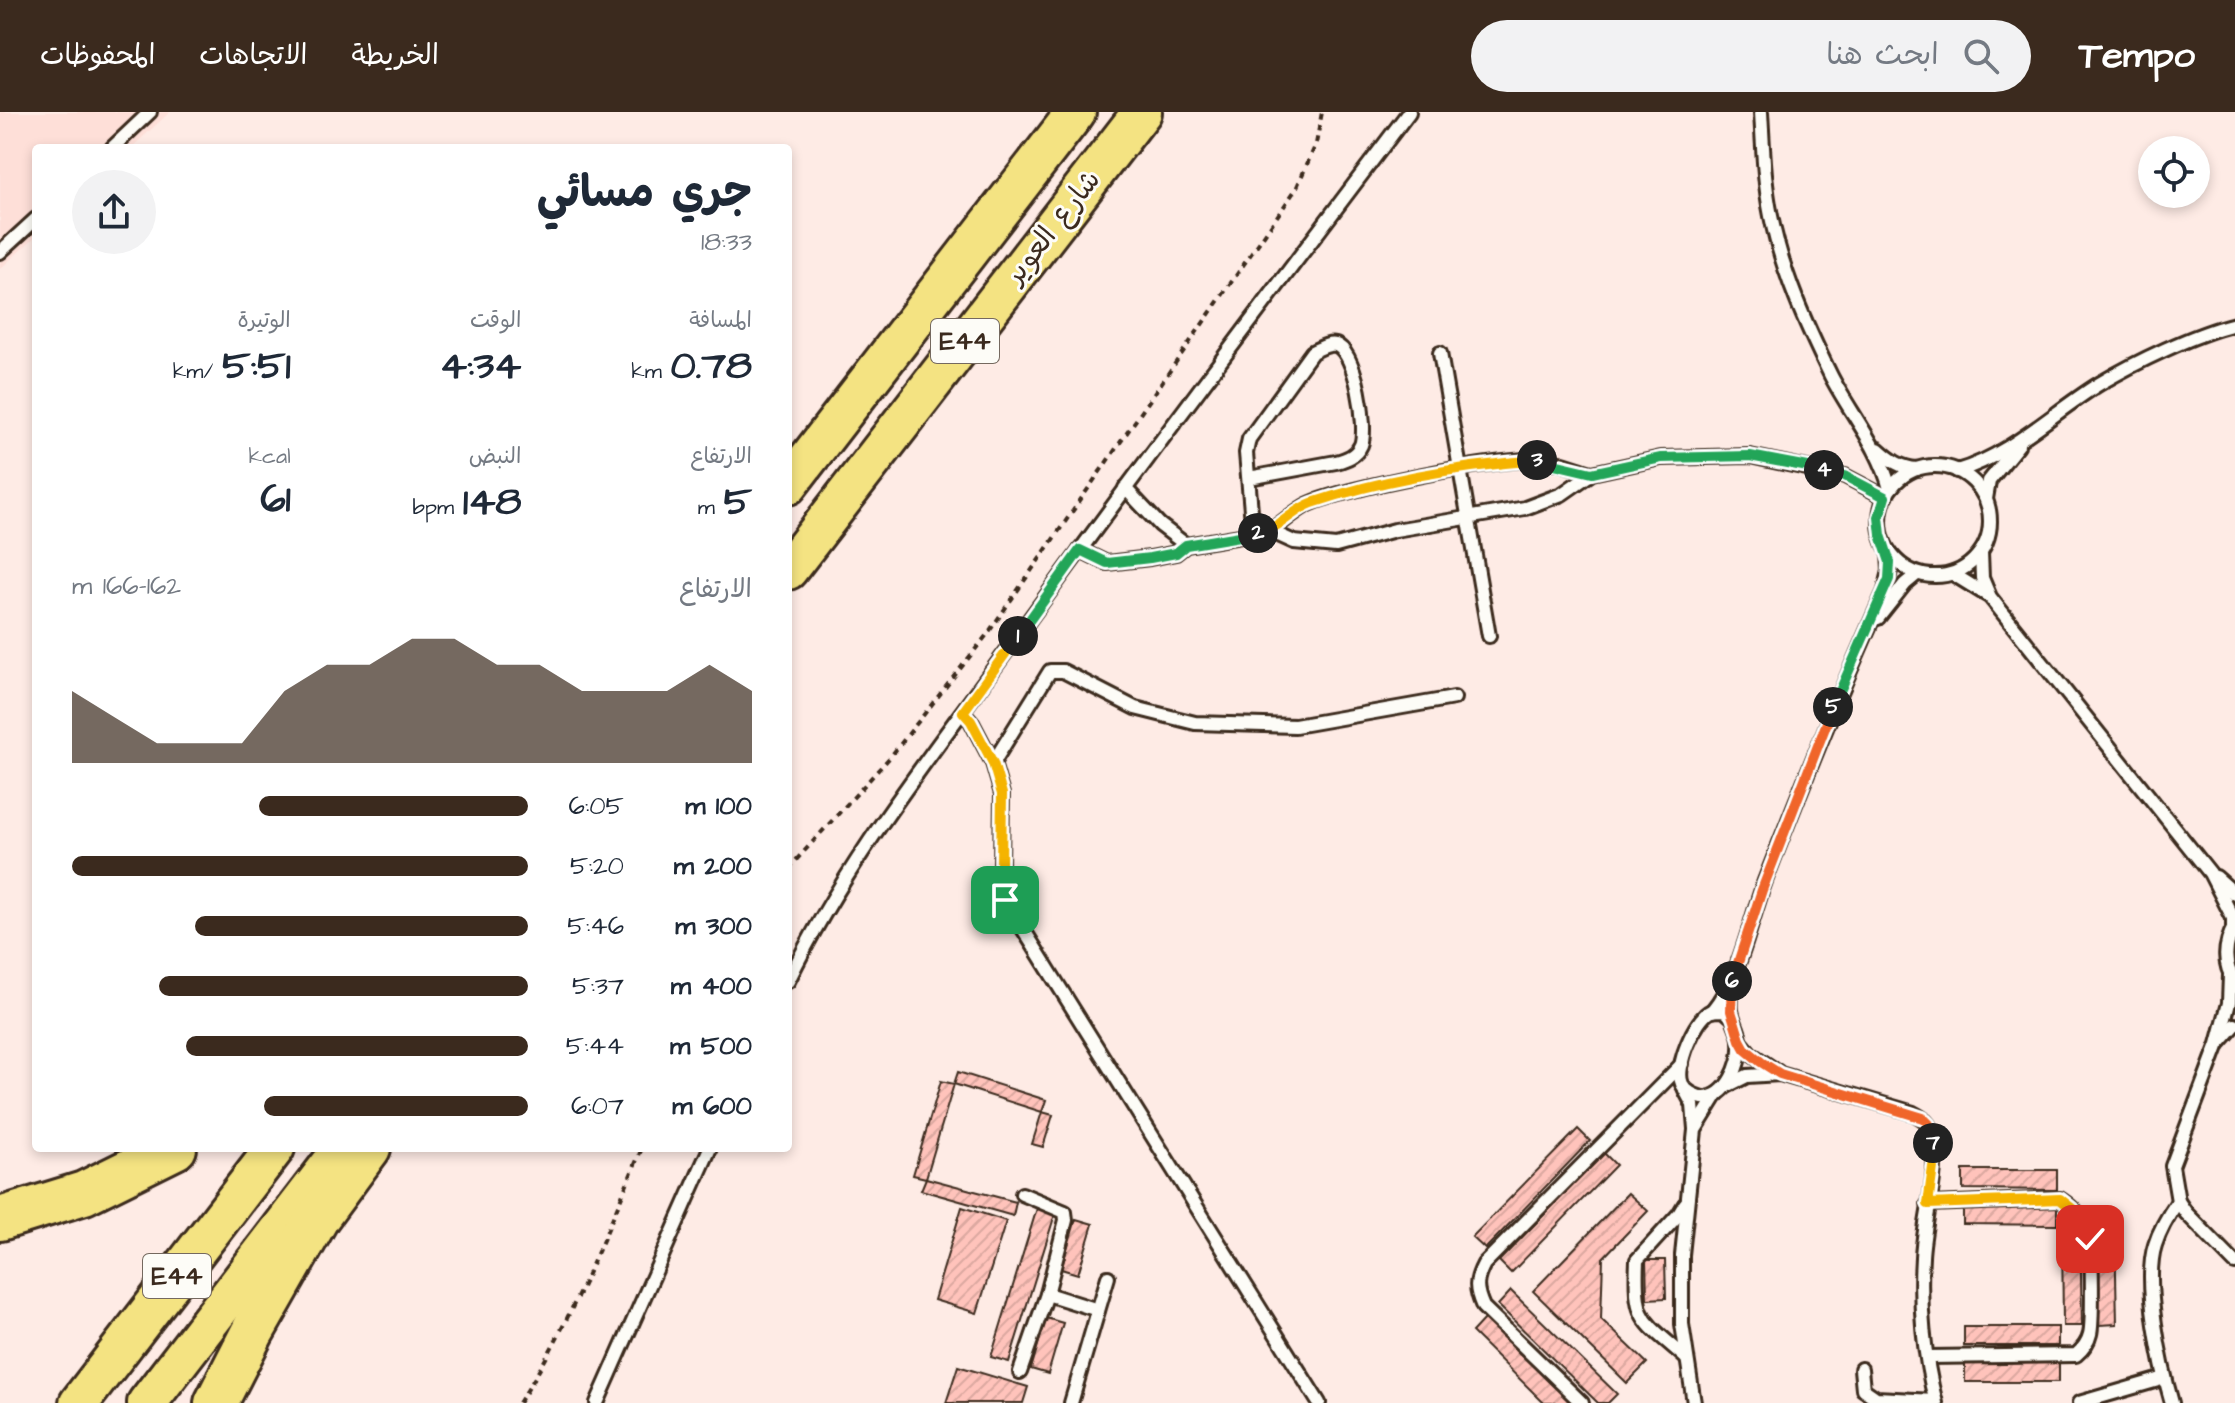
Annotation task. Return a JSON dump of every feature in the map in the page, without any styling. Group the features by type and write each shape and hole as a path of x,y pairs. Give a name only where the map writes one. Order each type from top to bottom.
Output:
{"highway":[{"name":"شارع العوير","path":"792,480 1076,112"},
{"name":"شارع العوير","path":"792,565 1142,112"},
{"path":"0,1219 84,1193 167,1152"},
{"name":"E44","path":"79,1403 272,1152"},
{"name":"E44","path":"147,1403 340,1152"},
{"path":"216,1403 318,1217 366,1152"}],"lane":[{"path":"116,144 150,112"},
{"path":"792,974 835,895 882,819 1125,488 1409,112"},
{"path":"1761,112 1770,212 1778,247 1811,335 1882,462 1888,493"},
{"path":"0,252 32,223"},
{"path":"1957,471 1991,458 2100,384 2194,337 2235,324"},
{"path":"1249,478 1336,462 1350,458 1360,448 1365,433 1353,364 1346,352 1336,345 1326,345 1312,352 1249,439 1246,453 1253,534"},
{"path":"1440,353 1489,636"},
{"path":"1861,428 1888,458 1908,468 1944,467 1957,471 1976,484 1986,499"},
{"path":"1990,597 1980,570 1981,552 1989,526 1986,490 1995,472 2035,429"},
{"path":"1270,531 1294,542 1336,546 1395,530 1525,508 1562,494 1592,473 1661,458 1750,456 1806,465 1888,493"},
{"path":"1080,550 1107,563 1176,553 1186,545 1270,531 1307,505 1343,494 1460,470 1543,459 1592,473"},
{"path":"1918,469 1909,472 1888,493 1879,517 1881,535 1889,552 1901,565 1917,574 1935,577 1953,574 1981,552"},
{"path":"1125,488 1160,525 1186,545"},
{"path":"1694,1403 1682,1324 1682,1255 1695,1130 1693,1105 1680,1078 1682,1064 1694,1029 1712,1011 1732,977 1816,749 1889,579 1889,552"},
{"path":"1859,647 1880,615 1917,574"},
{"path":"1953,574 1990,597 2210,873 2235,894"},
{"path":"993,763 1050,671 1063,671 1135,708 1195,723 1295,726 1454,698"},
{"path":"963,712 993,763 1002,794 1001,866 1005,900 1319,1403"},
{"path":"2210,873 2233,918 2226,959 2232,979 2229,1003 2218,1044 2172,1166 2178,1201 2235,1263"},
{"path":"1732,977 1731,1007 1740,1040 1751,1054 1780,1074"},
{"path":"1712,1011 1724,1010 1733,1018"},
{"path":"2218,1044 2235,1025"},
{"path":"1727,1086 1737,1060 1740,1040"},
{"path":"1582,1403 1483,1307 1476,1289 1478,1275 1494,1253 1682,1064"},
{"path":"1695,1130 1716,1096 1727,1086 1747,1076 1768,1073 1923,1118 1932,1132 1934,1160 1922,1256 1922,1292 1936,1402 1876,1398 1863,1389 1861,1369"},
{"path":"1683,1087 1702,1098 1716,1096"},
{"path":"597,1403 708,1152"},
{"path":"1020,1372 1047,1294 1066,1220 1065,1212 1022,1194"},
{"path":"1928,1204 2060,1199 2069,1205 2084,1224 2090,1239 2091,1331 2085,1346 2076,1355 1928,1357"},
{"path":"1687,1201 1637,1260 1636,1289 1638,1308 1646,1322 1687,1359"},
{"path":"2172,1403 2151,1301 2154,1247 2178,1201"},
{"path":"1071,1403 1108,1277"},
{"path":"1047,1294 1098,1310"},
{"path":"2079,1403 2165,1378"}],"path":[{"path":"792,865 911,731 1029,576 1296,189 1316,144 1322,112"},
{"path":"519,1403 573,1308 640,1152"}],"shaded area":[{"path":"0,112 170,112 135,144 32,144 32,240 0,269"}],"building":[{"path":"958,1072 1046,1100 1042,1112 954,1084"},
{"path":"941,1081 954,1084 926,1178 913,1175"},
{"path":"1042,1112 1053,1115 1043,1147 1032,1144"},
{"path":"1578,1129 1590,1141 1485,1249 1472,1237"},
{"path":"1604,1153 1616,1165 1511,1273 1499,1261"},
{"path":"1963,1170 2057,1170 2057,1190 1963,1189"},
{"path":"926,1178 1016,1202 1013,1216 921,1190"},
{"path":"1628,1193 1648,1211 1603,1258 1601,1319 1647,1363 1627,1383 1533,1291"},
{"path":"1038,1205 1056,1211 1009,1362 991,1357"},
{"path":"1963,1205 2057,1205 2057,1225 1963,1224"},
{"path":"962,1207 1006,1221 977,1313 934,1300"},
{"path":"1076,1219 1093,1224 1078,1274 1061,1269"},
{"path":"2115,1226 2117,1324 2099,1325 2097,1227"},
{"path":"2080,1227 2082,1326 2063,1326 2062,1228"},
{"path":"1646,1260 1665,1260 1666,1298 1647,1299"},
{"path":"1511,1291 1617,1394 1608,1403 1598,1403 1498,1305"},
{"path":"1046,1318 1063,1323 1048,1374 1031,1369"},
{"path":"1485,1318 1572,1403 1544,1403 1472,1332"},
{"path":"1964,1327 2058,1327 2058,1346 1964,1346"},
{"path":"1965,1363 2059,1363 2059,1382 1965,1382"},
{"path":"958,1366 1028,1387 1023,1403 946,1403"}],"route":[{"path":"1005,900 1001,866 1002,794 993,763 963,712 1080,550 1107,563 1176,553 1186,545 1270,531 1307,505 1343,494 1498,463 1543,459 1592,473 1661,458 1725,455 1806,465 1845,476 1885,497 1879,517 1881,535 1889,552 1889,579 1827,721 1732,977 1731,1007 1740,1040 1745,1049 1780,1074 1923,1118 1932,1132 1934,1160 1928,1204 2060,1199 2075,1211 2090,1239"}]}
